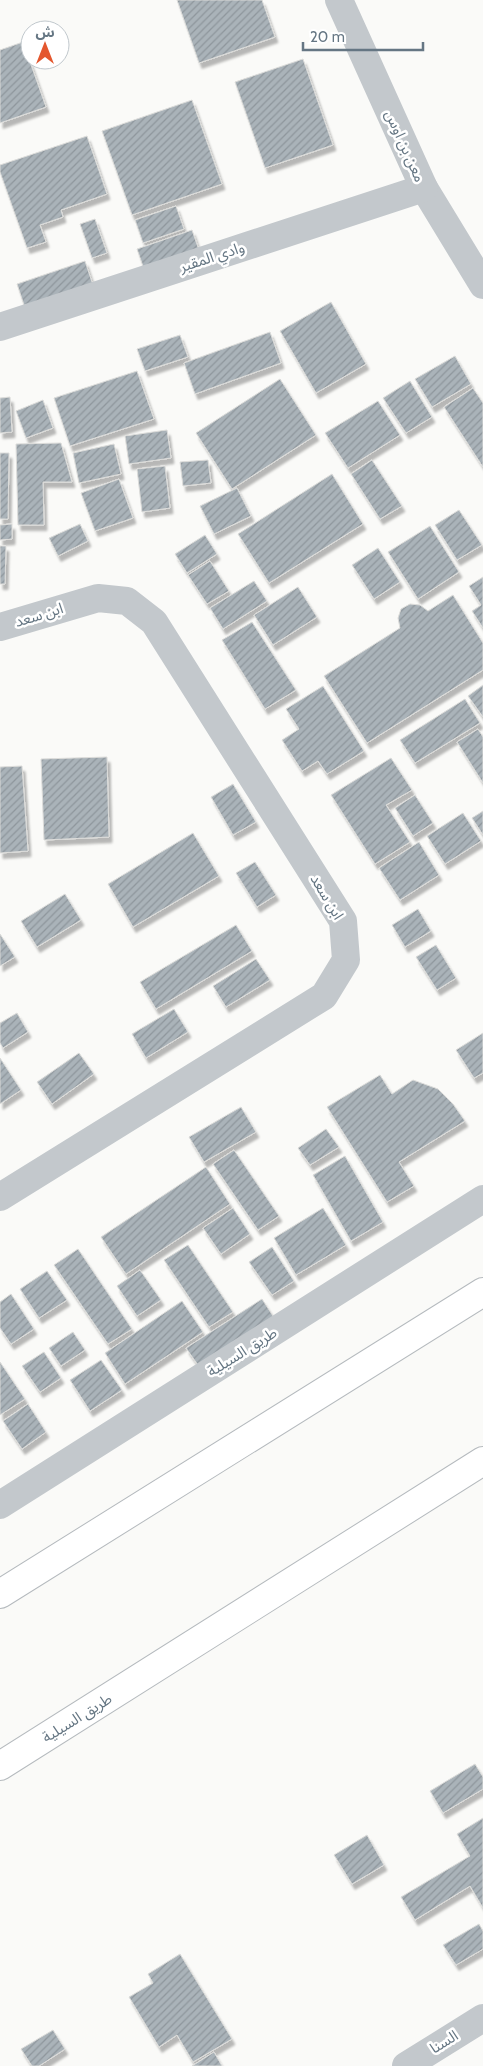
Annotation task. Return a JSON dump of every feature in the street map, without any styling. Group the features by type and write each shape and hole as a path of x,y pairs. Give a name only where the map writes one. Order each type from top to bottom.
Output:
{"main road":[{"path":"0,1594 483,1292"},
{"name":"طريق السيلية","path":"0,1766 483,1461"}],"street":[{"name":"معن بن اوس","path":"339,0 424,188 483,285"},
{"name":"وادي المقير","path":"0,327 424,188"},
{"name":"ابن سعد","path":"0,627 98,598 126,600 154,622 343,921 346,960 324,996 0,1197"},
{"name":"طريق السيلية","path":"0,1506 483,1199"},
{"name":"السنا","path":"406,2066 483,2018"}],"building":[{"path":"177,0 262,0 275,37 199,63"},
{"path":"20,43 20,70 33,70 46,107 0,123 0,50"},
{"path":"303,59 333,145 265,168 235,82"},
{"path":"192,100 222,184 132,215 102,131"},
{"path":"87,136 107,194 61,210 63,217 40,225 46,242 27,248 0,172 0,165"},
{"path":"176,206 184,229 143,243 135,220"},
{"path":"95,219 107,253 92,258 80,224"},
{"path":"192,230 200,253 145,272 137,249"},
{"path":"85,261 94,288 26,311 17,284"},
{"path":"331,302 366,364 316,393 280,331"},
{"path":"270,332 281,363 195,394 184,363"},
{"path":"180,335 188,357 145,371 137,349"},
{"path":"455,356 471,384 432,407 415,379"},
{"path":"137,371 154,419 70,446 54,398"},
{"path":"280,379 316,435 232,489 196,433"},
{"path":"410,381 432,417 406,433 383,398"},
{"path":"473,388 483,403 483,467 444,407"},
{"path":"10,397 12,432 0,433 0,398"},
{"path":"43,400 53,428 26,438 16,411"},
{"path":"378,401 400,435 348,468 325,433"},
{"path":"167,430 171,458 129,464 125,436"},
{"path":"61,443 72,482 43,482 44,525 18,525 16,444"},
{"path":"114,444 121,474 79,483 73,453"},
{"path":"0,453 9,453 8,519 0,519"},
{"path":"208,460 211,483 183,486 180,462"},
{"path":"372,460 402,506 380,519 351,474"},
{"path":"165,466 170,508 142,512 137,469"},
{"path":"332,474 363,524 269,583 238,534"},
{"path":"119,479 133,518 95,531 81,493"},
{"path":"237,488 251,516 214,534 200,506"},
{"path":"459,510 482,545 457,560 435,525"},
{"path":"12,524 12,539 0,540 0,525"},
{"path":"80,524 88,541 58,556 49,538"},
{"path":"430,526 459,572 418,599 388,552"},
{"path":"205,535 217,554 187,573 175,554"},
{"path":"0,546 6,546 5,584 0,584"},
{"path":"378,548 400,582 374,599 352,565"},
{"path":"210,561 229,591 207,604 188,575"},
{"path":"483,577 483,628 472,611 481,605 469,586"},
{"path":"254,581 267,601 223,629 210,608"},
{"path":"298,587 317,617 273,645 254,615"},
{"path":"453,595 483,643 483,670 367,743 324,676 400,628 398,618 401,609 410,604 420,605 428,611"},
{"path":"252,622 296,690 265,709 222,640"},
{"path":"483,685 483,717 468,696"},
{"path":"323,686 364,751 327,774 318,761 302,771 282,740 299,729 286,709"},
{"path":"465,699 480,723 415,763 400,740"},
{"path":"478,729 483,737 483,783 457,742"},
{"path":"107,757 109,837 44,840 41,759"},
{"path":"391,758 412,790 386,805 410,842 375,864 331,795"},
{"path":"22,766 28,851 0,853 0,767"},
{"path":"233,784 256,822 233,835 211,797"},
{"path":"415,795 433,823 413,836 395,808"},
{"path":"483,811 483,835 472,818"},
{"path":"463,813 481,841 445,864 427,836"},
{"path":"193,833 219,876 133,927 108,884"},
{"path":"419,842 439,875 400,900 379,868"},
{"path":"255,862 276,895 257,907 236,873"},
{"path":"65,894 81,920 37,947 21,921"},
{"path":"418,909 431,931 405,947 392,925"},
{"path":"236,925 252,951 156,1009 140,982"},
{"path":"0,934 15,957 0,966"},
{"path":"436,945 456,978 437,990 416,957"},
{"path":"256,959 270,980 226,1007 213,986"},
{"path":"174,1009 188,1032 146,1058 132,1034"},
{"path":"17,1013 28,1032 3,1048 0,1043 0,1023"},
{"path":"483,1033 483,1073 474,1078 456,1050"},
{"path":"79,1053 94,1074 52,1104 37,1082"},
{"path":"0,1058 21,1090 0,1104"},
{"path":"380,1075 392,1094 413,1080 438,1089 453,1104 465,1121 399,1162 414,1186 387,1202 327,1107"},
{"path":"241,1107 256,1132 204,1162 189,1137"},
{"path":"326,1129 339,1147 310,1165 298,1148"},
{"path":"234,1150 279,1216 258,1230 213,1164"},
{"path":"345,1156 383,1222 351,1241 313,1175"},
{"path":"206,1167 230,1204 126,1274 101,1237"},
{"path":"233,1208 250,1234 221,1254 203,1228"},
{"path":"323,1208 346,1245 296,1275 274,1238"},
{"path":"188,1245 233,1312 209,1327 164,1260"},
{"path":"272,1247 294,1281 272,1295 249,1262"},
{"path":"78,1249 132,1329 108,1344 54,1265"},
{"path":"140,1270 161,1300 137,1316 117,1286"},
{"path":"47,1271 67,1300 39,1318 20,1289"},
{"path":"11,1294 34,1329 11,1344 0,1328 0,1302"},
{"path":"262,1299 275,1319 200,1368 186,1348"},
{"path":"182,1301 203,1332 125,1384 105,1353"},
{"path":"73,1332 85,1350 61,1366 49,1348"},
{"path":"44,1352 61,1378 40,1392 22,1366"},
{"path":"101,1360 122,1390 90,1411 70,1380"},
{"path":"0,1362 25,1399 0,1415"},
{"path":"28,1404 46,1432 22,1449 3,1421"},
{"path":"475,1764 483,1777 483,1789 443,1813 430,1791"},
{"path":"483,1818 483,1908 470,1886 415,1920 401,1897 470,1856 457,1834"},
{"path":"367,1835 384,1865 352,1884 334,1855"},
{"path":"479,1924 483,1931 483,1949 456,1965 443,1945"},
{"path":"180,1954 232,2039 193,2062 177,2035 159,2047 129,1997 153,1983 148,1974"},
{"path":"53,2030 65,2049 39,2066 32,2066 21,2049"},
{"path":"214,2052 222,2066 192,2066"}]}
